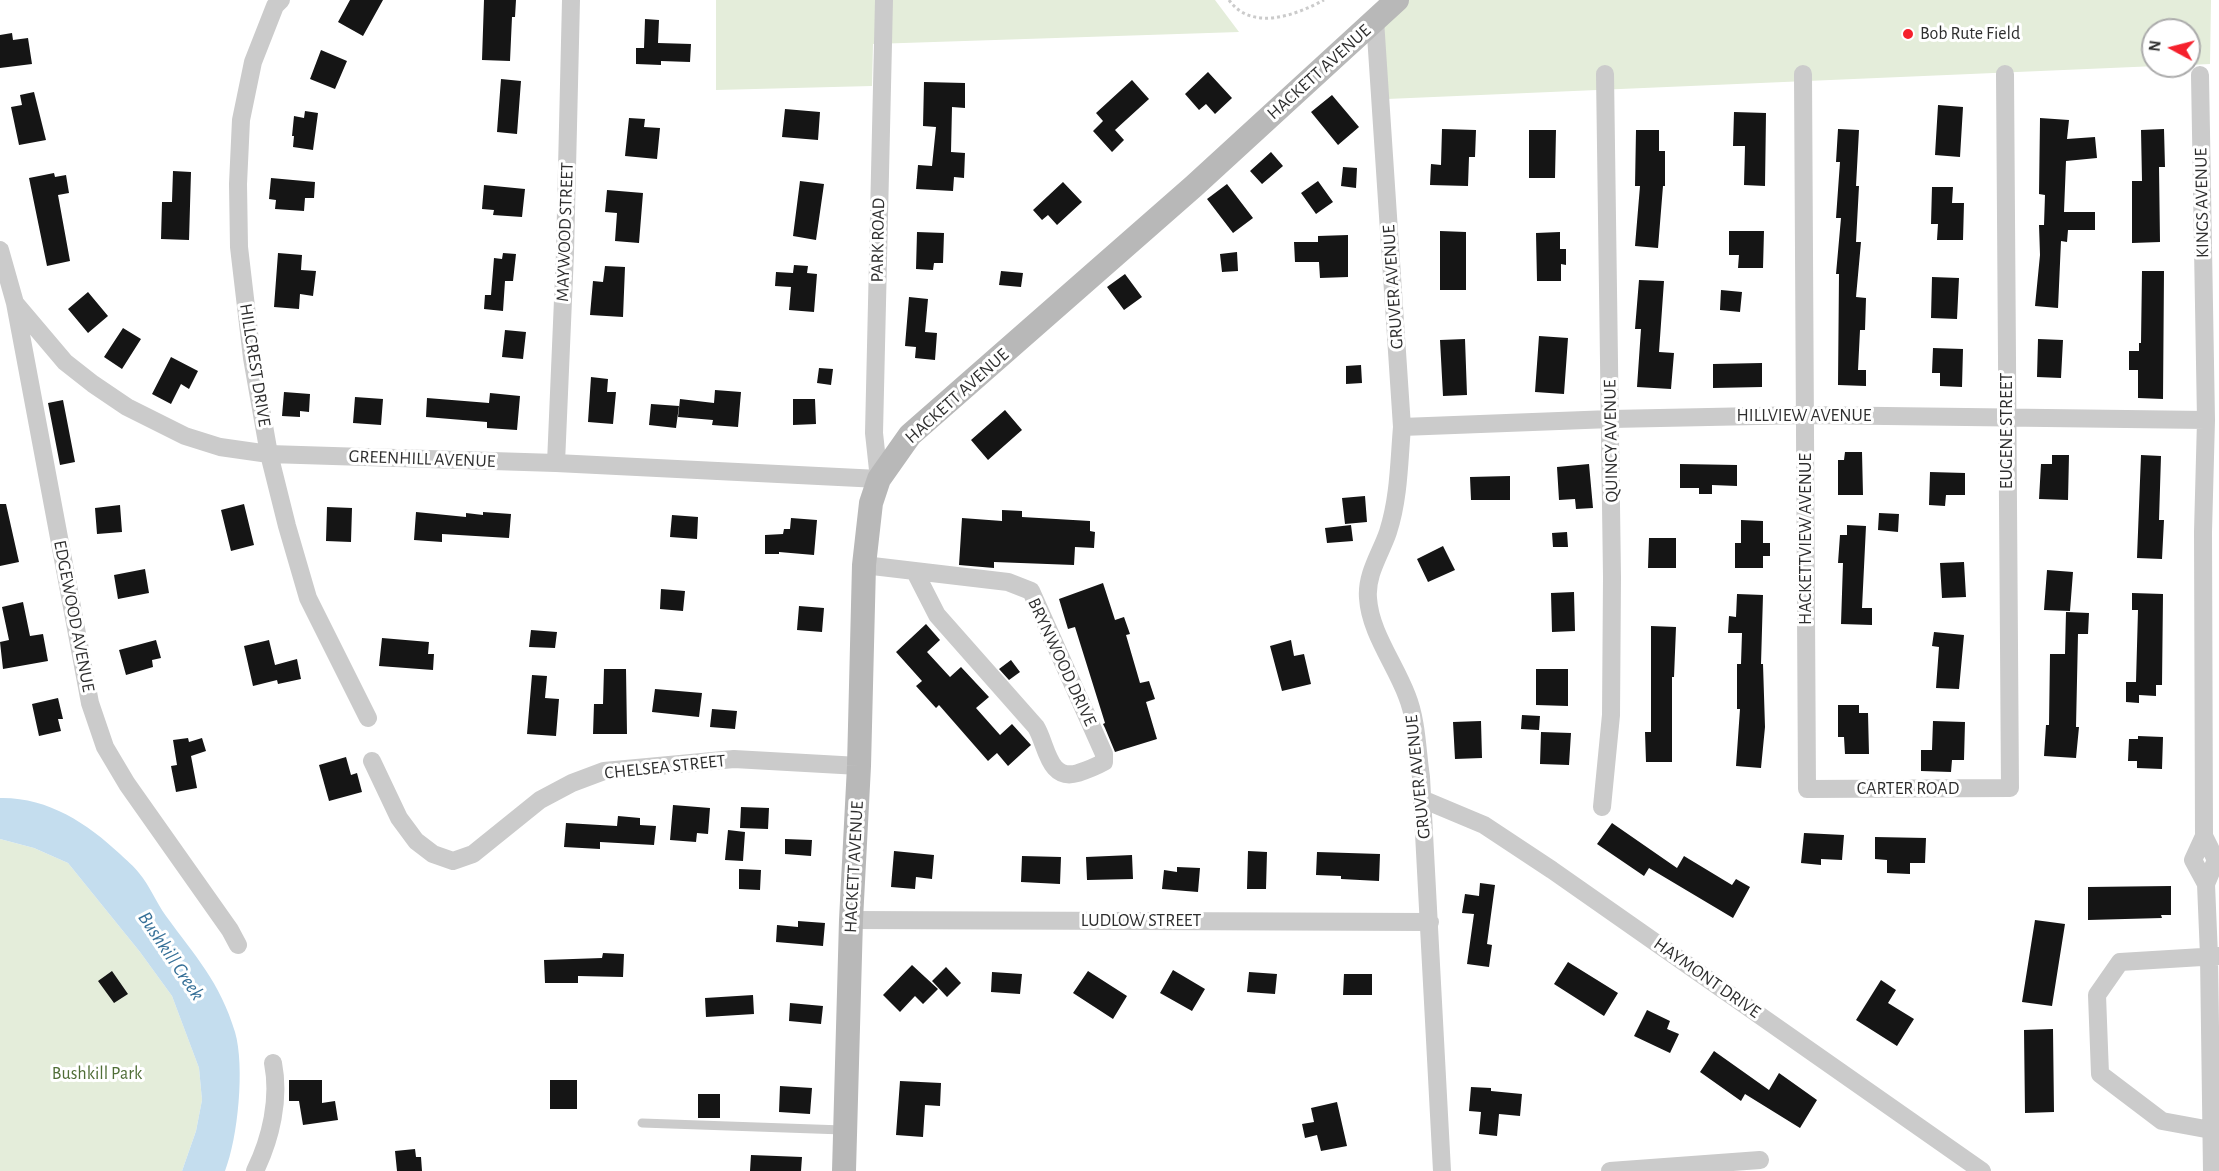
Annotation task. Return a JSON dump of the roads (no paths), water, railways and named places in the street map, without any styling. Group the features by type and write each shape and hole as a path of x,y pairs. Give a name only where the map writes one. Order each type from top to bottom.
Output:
{"main road":[{"name":"HACKETT AVENUE","path":"844,1171 864,565 871,503 879,479 910,435 1194,186 1375,15 1397,0"}],"street":[{"name":"HILLCREST DRIVE","path":"281,0 275,6 253,62 241,120 238,184 239,248 252,358 269,454 308,598 368,718"},
{"name":"MAYWOOD STREET","path":"556,463 565,253 571,0"},
{"name":"PARK ROAD","path":"879,479 874,433 884,0"},
{"name":"GRUVER AVENUE","path":"1375,15 1402,427 1398,488 1388,532 1373,567 1368,597 1375,626 1407,697 1413,717 1422,799 1430,922 1442,1171"},
{"name":"QUINCY AVENUE","path":"1602,807 1611,715 1611,419 1605,74"},
{"name":"HACKETTVIEW AVENUE","path":"1803,74 1807,789"},
{"name":"EUGENE STREET","path":"2005,74 2010,788"},
{"name":"KINGS AVENUE","path":"2200,78 2206,420 2203,532 2204,836 2216,860 2206,884 2214,956 2212,1171"},
{"name":"EDGEWOOD AVENUE","path":"0,250 15,303 90,703 105,747 146,812 230,930 238,945"},
{"name":"GREENHILL AVENUE","path":"15,303 65,362 127,406 185,436 220,447 269,454 556,463 879,479"},
{"name":"HILLVIEW AVENUE","path":"1402,427 1806,415 2206,420"},
{"name":"BRYNWOOD DRIVE","path":"864,565 1008,582 1031,591 1104,754 1104,762 1072,774 1064,775 1056,770 1036,727 937,615 915,572"},
{"name":"CHELSEA STREET","path":"372,761 399,818 416,841 433,854 453,861 473,854 540,800 572,783 604,771 734,759 859,766"},
{"name":"CARTER ROAD","path":"1807,789 2010,788"},
{"name":"HAYMONT DRIVE","path":"1422,799 1484,825 1552,870 1982,1171"},
{"name":"LUDLOW STREET","path":"851,920 1430,922"},
{"path":"2211,1130 2163,1121 2100,1074 2097,995 2120,962 2214,956"},
{"path":"255,1171 271,1131 276,1079 273,1063"},
{"path":"1610,1171 1760,1160"}],"lane":[{"path":"642,1123 845,1130"}],"water":[{"name":"Bushkill Creek","path":"0,798 34,802 50,807 80,822 107,843 143,878 166,916 214,984 235,1032 239,1063 237,1121 225,1171 182,1171 196,1131 202,1100 199,1068 172,996 140,952 68,863 34,848 0,839"}],"place":[{"name":"Bob Rute Field","path":"1908,34"}],"park label":[{"name":"Bushkill Park","path":"97,1074"}]}
